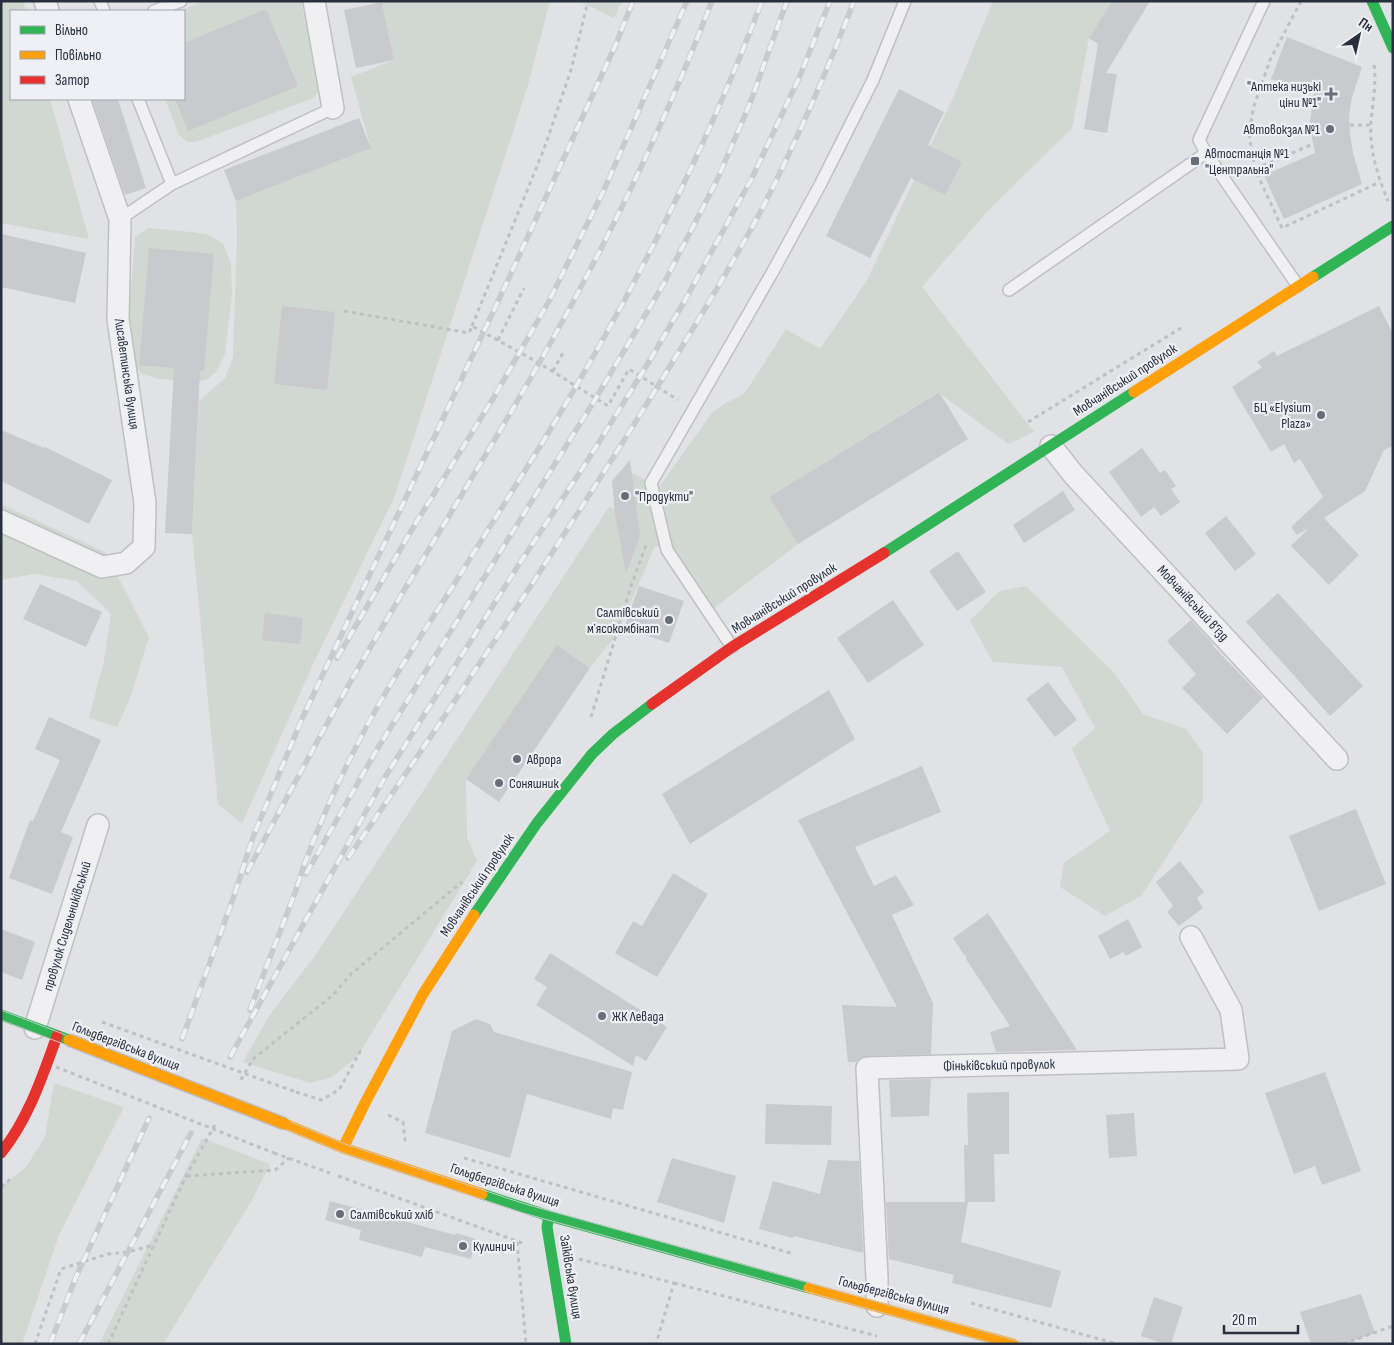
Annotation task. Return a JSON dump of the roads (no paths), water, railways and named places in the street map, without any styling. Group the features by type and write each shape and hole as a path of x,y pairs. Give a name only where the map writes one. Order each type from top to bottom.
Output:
{"street":[{"path":"314,1 333,108"},
{"path":"1372,1 1393,48"},
{"name":"Лисаветинська вулиця","path":"1,521 102,567 126,563 144,547 146,503 118,318 120,219 79,100"},
{"name":"Мовчанівський провулок","path":"343,1148 423,994 478,909 537,823 592,754 613,734 638,714 732,648 899,544 1393,226"},
{"name":"Мовчанівський в’їзд","path":"1051,446 1080,481 1338,759"},
{"name":"провулок Сидельниківський","path":"35,1028 98,825"},
{"name":"Фіньківський провулок","path":"877,1306 866,1068 1238,1059 1231,1010 1191,937"},
{"name":"Гольдбергівська вулиця","path":"1,1015 343,1148 549,1216 1013,1344"},
{"path":"1,1153 19,1127 34,1097 57,1036"},
{"name":"Заїківська вулиця","path":"549,1216 547,1227 566,1344"}],"lane":[{"path":"157,10 181,1"},
{"path":"732,648 667,550 651,483 820,185 872,80 905,1"},
{"path":"1264,1 1199,140 1206,153 1298,286"},
{"path":"138,100 172,184"},
{"path":"120,219 172,184 333,108"},
{"path":"1009,290 1206,153"}],"tram line":[{"path":"1,1010 345,1144 525,1204 1029,1344"},
{"path":"1,1020 341,1152 523,1213 995,1344"}],"railway":[{"path":"182,1039 233,899 253,837 301,721 508,280 616,44 633,1"},
{"path":"337,658 414,526 494,397 549,301 603,192 687,1"},
{"path":"247,872 364,659 510,414 574,301 638,174 695,45 712,1"},
{"path":"250,1010 317,832 364,731 411,652 544,440 606,334 690,170 762,1"},
{"path":"306,874 376,751 596,398 663,285 717,180 749,106 787,1"},
{"path":"230,1057 385,777 516,569 586,463 684,302 752,178 799,78 830,1"},
{"path":"348,858 539,574 640,415 735,258 788,157 854,1"},
{"path":"50,1344 76,1277 149,1118"},
{"path":"79,1344 191,1133"}],"place":[{"name":"\"Аптека низькі ціни №1\"","path":"1331,94"},
{"name":"Автовокзал №1","path":"1330,129"},
{"name":"Автостанція №1 \"Центральна\"","path":"1195,161"},
{"name":"БЦ «Elysium Plaza»","path":"1321,415"},
{"name":"\"Продукти\"","path":"625,496"},
{"name":"Салтівський мʼясокомбінат","path":"669,620"},
{"name":"Аврора","path":"517,759"},
{"name":"Соняшник","path":"499,783"},
{"name":"ЖК Левада","path":"602,1016"},
{"name":"Салтівський хліб","path":"340,1214"},
{"name":"Кулиничі","path":"463,1246"}]}
